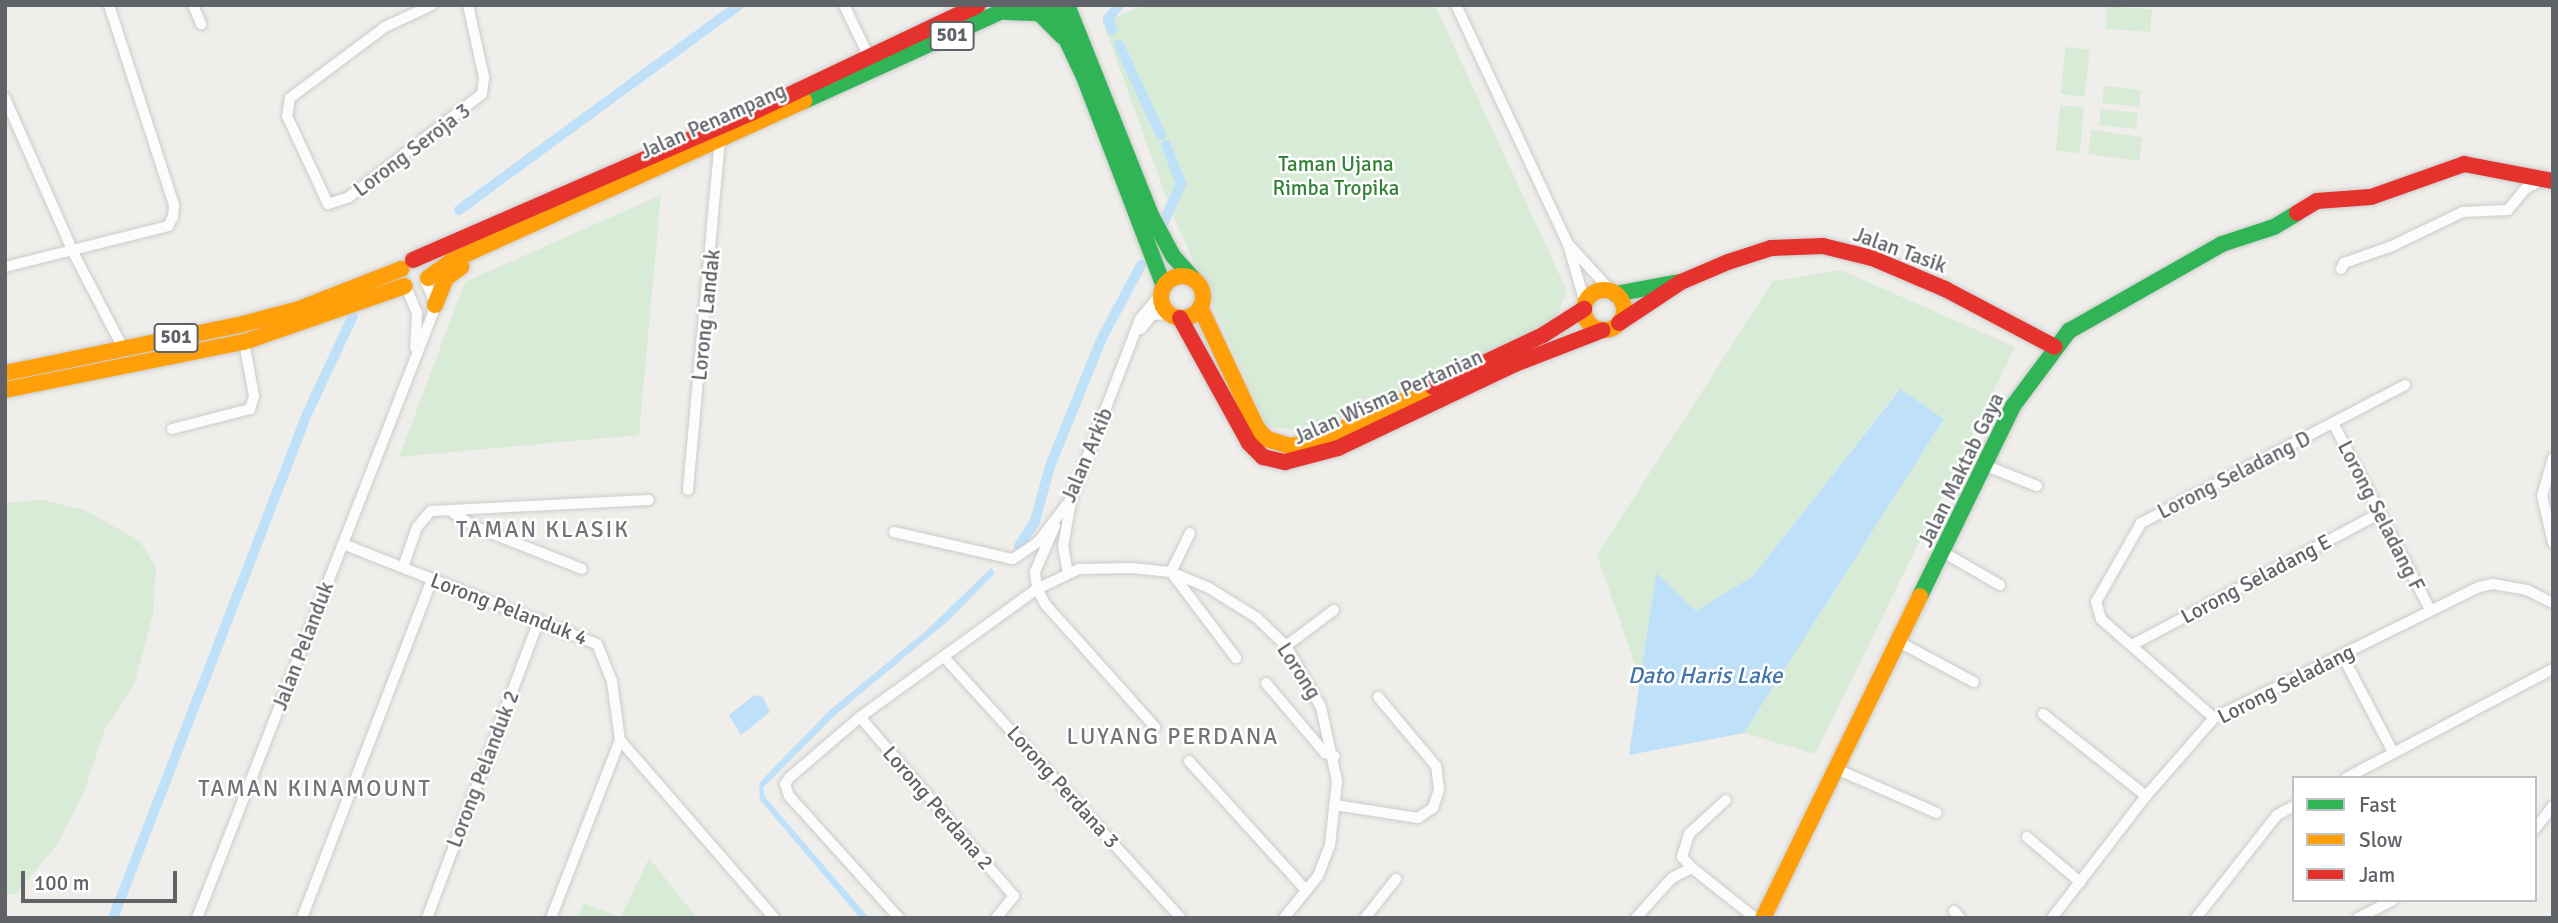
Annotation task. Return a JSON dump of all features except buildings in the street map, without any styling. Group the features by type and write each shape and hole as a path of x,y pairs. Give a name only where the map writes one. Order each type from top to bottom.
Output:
{"street":[{"path":"5,267 74,254 168,226 174,205 109,5"},
{"path":"193,5 201,24"},
{"name":"Lorong Seroja 3","path":"432,5 413,7 290,98 287,116 328,204 349,197 482,94 484,77 468,5"},
{"path":"844,5 873,64"},
{"name":"Jalan Penampang","path":"5,373 244,342 338,312 405,286 417,289 451,261 720,140 873,64 978,5"},
{"name":"Jalan Penampang","path":"5,390 239,325 343,292 751,113 1016,5"},
{"path":"1456,5 1568,244 1591,325 1603,330 1619,323 1623,309 1613,293 1568,244"},
{"path":"1059,9 1062,36"},
{"path":"997,14 1033,10 1062,36 1084,77 1175,316 1200,307 1202,288 1166,246 1059,9"},
{"path":"5,98 74,254 127,356"},
{"path":"700,135 720,140 751,113"},
{"name":"Lorong Landak","path":"688,490 720,140"},
{"name":"Jalan Maktab Gaya","path":"1763,918 2013,406 2055,347 2095,313 2222,244 2274,227 2317,201 2379,195 2453,166 2548,180"},
{"path":"2506,172 2519,195"},
{"path":"2341,269 2344,263 2392,246 2463,212 2508,210 2519,195 2548,180"},
{"path":"435,305 451,272 508,244 539,220"},
{"name":"Jalan Tasik","path":"1613,293 1681,282 1771,248 1823,246 1872,258 1945,289 2055,347"},
{"path":"405,286 401,268 426,267 435,305"},
{"path":"1163,289 1180,275 1193,278"},
{"name":"Jalan Tasik","path":"1619,323 1681,282"},
{"name":"Jalan Pelanduk","path":"405,286 414,300 417,325 409,375"},
{"name":"Jalan Arkib","path":"894,532 1013,559 1038,542 1071,499 1147,305 1163,289"},
{"path":"1585,306 1596,292 1613,293"},
{"name":"Jalan Pelanduk","path":"197,918 435,305"},
{"name":"Jalan Wisma Pertanian","path":"1200,307 1256,428 1267,439 1290,446 1314,442 1544,335 1585,306"},
{"name":"Jalan Arkib","path":"1136,337 1150,316 1175,316"},
{"name":"Jalan Wisma Pertanian","path":"1175,316 1249,443 1263,457 1285,462 1338,448 1515,364 1603,330"},
{"path":"172,429 250,409 254,396 244,342"},
{"name":"Lorong Seladang D","path":"2214,718 2101,619 2096,601 2141,523 2405,385"},
{"name":"Lorong Seladang F","path":"2333,423 2430,609"},
{"path":"2553,458 2542,496 2553,543"},
{"path":"1984,465 2038,486"},
{"path":"899,918 789,796 785,784 860,717 1037,589 1073,572 1066,535 1071,499"},
{"path":"403,568 422,517 431,511 649,500"},
{"path":"451,510 473,526 582,569"},
{"name":"Lorong Seladang E","path":"2132,645 2380,513"},
{"path":"1057,520 1035,572 1037,589 1046,605 1154,727"},
{"path":"1190,533 1171,572 1236,658"},
{"name":"Lorong Pelanduk 4","path":"343,544 597,644 612,681 620,740"},
{"path":"1943,552 2000,584"},
{"name":"Lorong","path":"1073,572 1171,572 1231,600 1286,646 1311,683 1335,756 1335,805 1330,845 1318,876 1284,918"},
{"path":"302,918 432,579"},
{"name":"Lorong Seladang","path":"2052,918 2146,796 2214,718 2342,656 2430,609 2493,584 2527,590 2553,603"},
{"path":"1286,646 1334,610"},
{"name":"Lorong Pelanduk 2","path":"427,918 539,620"},
{"path":"1899,642 1974,682"},
{"path":"2342,656 2393,752"},
{"name":"Lorong Perdana 3","path":"944,657 1181,918"},
{"path":"2350,776 2553,669"},
{"path":"1266,683 1325,753 1335,756"},
{"path":"1335,805 1418,818 1433,808 1439,789 1436,766 1378,697"},
{"path":"2043,714 2146,796"},
{"name":"Lorong Perdana 2","path":"860,717 1014,900 996,918"},
{"path":"551,918 620,740 774,918"},
{"path":"1189,761 1306,891"},
{"path":"1834,768 1937,813"},
{"path":"1726,800 1689,834 1682,857 1755,918"},
{"path":"2537,826 2553,806"},
{"path":"2196,918 2277,815 2292,807"},
{"path":"2027,837 2080,882"},
{"path":"1636,918 1672,878 1692,868"},
{"path":"1365,918 1396,879"},
{"path":"2358,918 2389,902"}],"green space":[{"name":"Taman Ujana Rimba Tropika","path":"1144,5 1435,5 1567,291 1555,320 1449,373 1306,432 1267,426 1172,213 1103,23"},
{"path":"2107,6 2152,9 2150,32 2105,29"},
{"path":"2066,47 2090,50 2084,97 2060,94"},
{"path":"2104,86 2141,90 2139,107 2102,103"},
{"path":"2060,105 2084,107 2080,153 2056,151"},
{"path":"2101,109 2138,113 2136,129 2099,125"},
{"path":"2091,130 2142,137 2139,161 2088,154"},
{"path":"661,195 639,435 399,457 465,282"},
{"path":"1841,270 2015,347 1815,754 1744,733 1944,419 1899,389 1753,576 1696,612 1656,574 1640,679 1597,555 1773,281"},
{"path":"42,500 85,510 140,541 156,568 153,614 134,685 105,729 84,792 56,846 16,894 5,894 5,503"},
{"path":"649,858 697,918 578,918 583,903 621,917"}],"water":[{"name":"Dato Haris Lake","path":"1900,389 1944,419 1744,733 1629,755 1656,573 1696,611 1753,576"},
{"path":"991,568 995,573 949,620 834,716 763,788 765,797 869,918 860,918 760,800 759,783 829,711 928,629"},
{"path":"755,695 763,697 770,712 741,735 729,715"}],"waterway":[{"path":"459,210 739,5"},
{"path":"1112,30 1108,19 1119,5"},
{"path":"1119,45 1161,135"},
{"path":"1159,232 1181,184 1166,145"},
{"path":"1019,546 1035,521 1050,466 1102,338 1141,265"},
{"path":"113,918 307,414 353,316"}],"traffic: fast":[{"path":"804,101 1016,5"},
{"path":"1050,5 1084,77 1164,286"},
{"path":"1067,5 1152,217 1173,256 1193,278"},
{"path":"1006,12 1039,13 1062,36"},
{"path":"1920,596 2013,406 2069,331 2222,244 2274,227 2297,213"},
{"path":"1615,294 1679,282"}],"traffic: slow":[{"path":"428,278 451,261 804,101"},
{"path":"435,305 446,278 461,267"},
{"path":"5,373 239,325 299,309 401,269"},
{"path":"1182,276 1197,282 1203,297 1197,312 1182,318 1167,312 1161,297 1167,282 1182,276"},
{"path":"5,390 244,342 405,286"},
{"path":"1604,290 1618,296 1624,310 1618,324 1604,330 1590,324 1584,310 1590,296 1604,290"},
{"path":"1200,307 1257,428 1267,439 1290,446 1314,442 1433,387"},
{"path":"1763,918 1920,596"}],"traffic: jam":[{"path":"413,260 751,113 978,5"},
{"path":"2297,213 2317,201 2371,197 2464,164 2553,181"},
{"path":"1619,323 1681,282 1728,262 1771,248 1823,246 1872,258 1945,289 2055,347"},
{"path":"1433,387 1543,335 1584,309"},
{"path":"1180,318 1249,443 1263,457 1285,462 1338,448 1515,364 1603,330"}],"district":[{"name":"TAMAN KLASIK","path":"543,530"},
{"name":"LUYANG PERDANA","path":"1173,737"},
{"name":"TAMAN KINAMOUNT","path":"315,789"}]}
